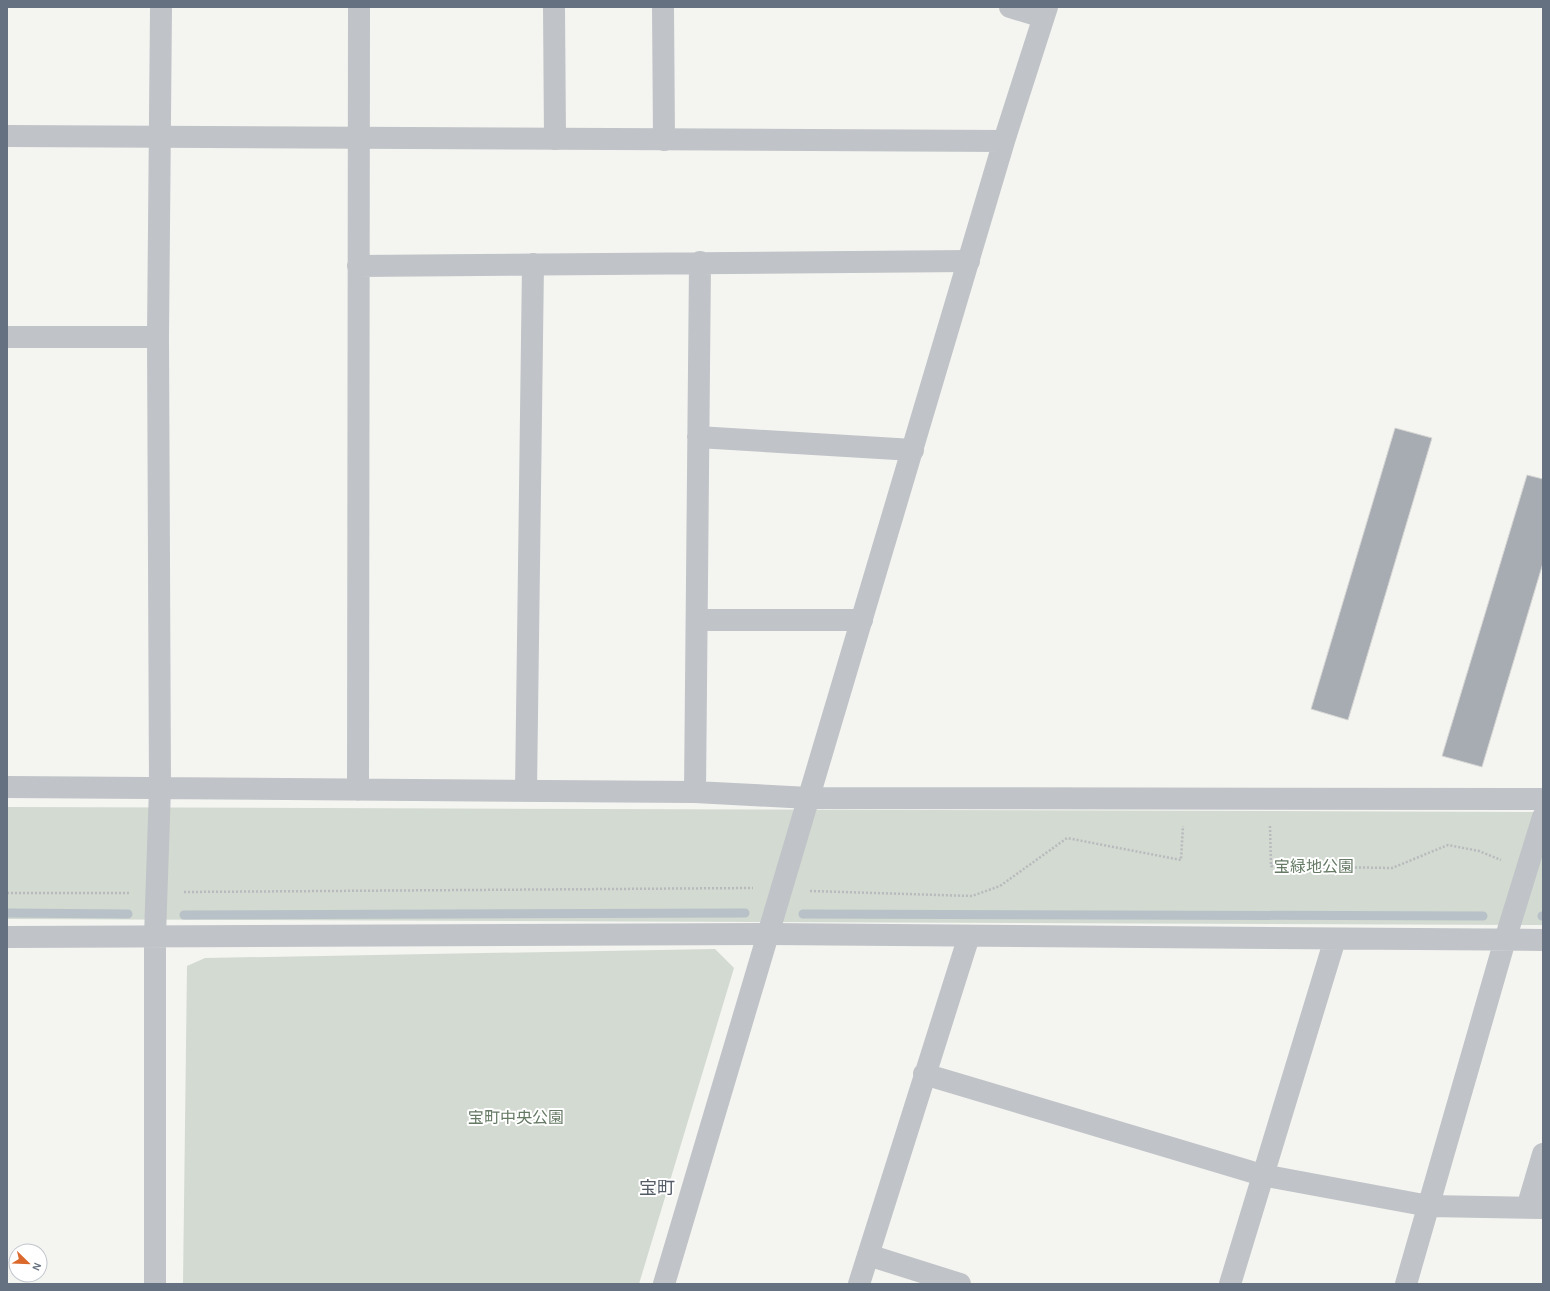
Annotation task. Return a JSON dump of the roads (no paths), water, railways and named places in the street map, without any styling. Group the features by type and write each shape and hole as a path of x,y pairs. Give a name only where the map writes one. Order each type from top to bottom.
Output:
{"street":[{"path":"155,1284 155,936 160,788 158,337 161,137 160,7"},
{"path":"358,790 359,7"},
{"path":"554,7 555,139"},
{"path":"663,7 664,140"},
{"path":"664,1284 1004,141 1045,12 1010,7"},
{"path":"7,136 1004,141"},
{"path":"358,266 700,262 969,261"},
{"path":"695,792 700,262"},
{"path":"526,791 533,264"},
{"path":"7,337 158,337"},
{"path":"698,437 913,450"},
{"path":"697,620 862,620"},
{"path":"7,787 695,792 809,798 1543,800"},
{"path":"1406,1284 1505,940 1543,817"},
{"path":"7,936 768,934 1543,940"},
{"path":"859,1284 924,1074 969,936"},
{"path":"1230,1284 1335,939"},
{"path":"924,1074 1262,1175 1429,1206 1535,1208 1543,1154"},
{"path":"868,1255 960,1284"}],"waterway":[{"path":"7,913 128,914"},
{"path":"184,915 745,913"},
{"path":"803,914 1483,916"}],"district":[{"name":"宝町","path":"657,1189"}],"park label":[{"name":"宝緑地公園","path":"1314,867"},
{"name":"宝町中央公園","path":"516,1118"}]}
